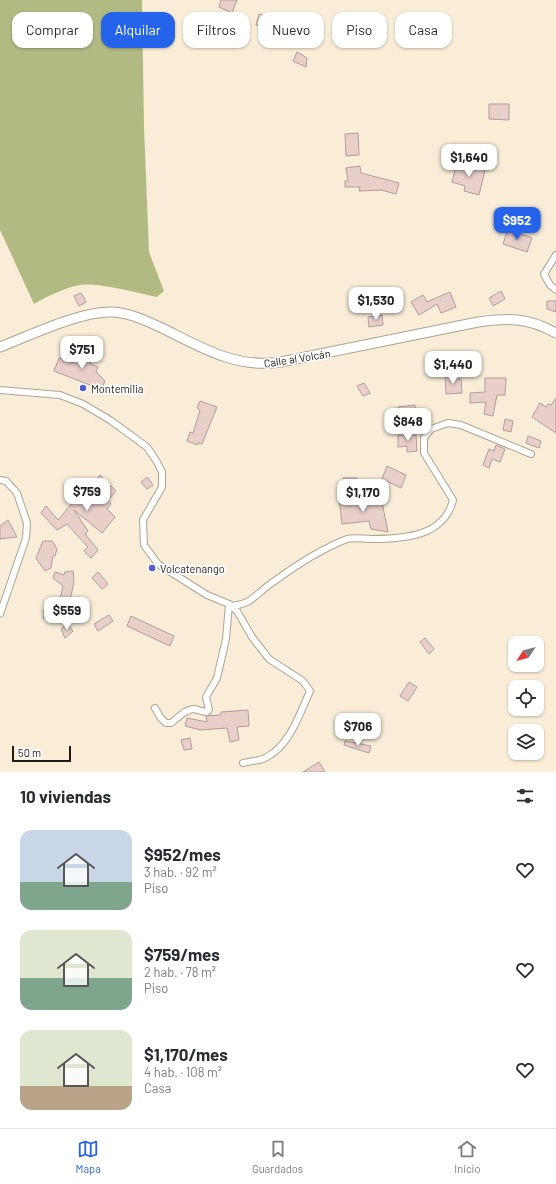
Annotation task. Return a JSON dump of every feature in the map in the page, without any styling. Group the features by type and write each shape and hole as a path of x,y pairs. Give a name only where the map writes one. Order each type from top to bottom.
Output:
{"street":[{"path":"556,254 544,274 550,285 556,290"},
{"name":"Calle al Volcán","path":"0,347 77,318 107,312 120,312 140,317 211,353 234,361 254,364 281,362 478,322 505,318 526,320 556,333"},
{"path":"0,390 60,395 83,404 110,420 146,447 162,472 162,487 144,520 144,545 158,564 207,595 231,605 237,611 252,637 270,659 303,681 310,691 291,731 279,747 267,758 243,763"},
{"path":"231,605 248,602 263,589 305,560 348,538 404,538 423,533 436,526 446,517 453,500 424,454 424,438 431,429 448,423 461,425 531,454"},
{"path":"0,480 6,481 17,493 27,523 26,538 0,614"},
{"path":"155,708 160,718 166,723 171,723 187,711 194,709 207,712 209,710 206,697 217,678 226,639 231,605"}],"green space":[{"path":"0,0 142,0 142,12 101,12 101,48 143,48 149,252 164,291 157,297 118,288 87,284 62,290 34,304 0,230"}],"building":[{"path":"221,0 237,0 232,12 219,7"},
{"path":"297,52 307,58 306,67 293,61"},
{"path":"489,104 509,104 509,120 489,119"},
{"path":"358,133 359,155 346,156 345,134"},
{"path":"457,162 485,170 479,195 464,191 465,186 452,182"},
{"path":"360,166 361,173 399,183 396,194 381,190 359,191 360,187 345,187 345,181 348,181 346,168"},
{"path":"508,229 532,238 527,252 503,244"},
{"path":"501,291 505,299 493,306 489,298"},
{"path":"450,292 456,307 441,313 437,304 419,315 411,302 423,295 427,302"},
{"path":"81,293 86,302 79,306 74,296"},
{"path":"547,301 556,301 556,312 547,309"},
{"path":"382,315 383,325 369,327 368,317"},
{"path":"85,346 94,349 90,364 98,367 96,372 105,381 101,390 54,371 59,358 73,363 75,359 80,361"},
{"path":"456,374 456,379 461,379 462,393 446,394 445,375"},
{"path":"485,378 506,378 505,395 497,395 493,416 484,414 486,402 470,403 470,393 485,392"},
{"path":"364,383 370,393 363,396 357,386"},
{"path":"556,398 556,433 532,417 540,403 546,407 548,404 551,405"},
{"path":"200,401 217,407 202,444 198,443 197,445 187,441 190,432 193,433 200,410 197,408"},
{"path":"415,405 417,422 399,423 398,407"},
{"path":"505,419 513,421 511,432 503,430"},
{"path":"398,435 416,435 417,451 407,452 407,446 398,447"},
{"path":"528,436 541,441 539,448 526,443"},
{"path":"496,445 505,449 500,462 492,459 489,468 483,465 489,449 494,451"},
{"path":"387,466 406,475 401,488 382,479"},
{"path":"100,475 116,491 108,500 111,504 107,509 115,517 102,533 74,510 88,531 85,534 98,550 91,558 84,551 88,547 67,524 57,530 41,513 46,506 58,520 90,482 93,484"},
{"path":"147,477 153,485 147,489 141,482"},
{"path":"343,478 357,478 357,486 344,486"},
{"path":"355,497 356,503 373,504 372,501 382,502 388,532 371,529 369,521 342,524 339,498"},
{"path":"8,520 17,537 0,539 0,526"},
{"path":"43,541 52,541 57,549 55,556 53,556 51,568 45,571 36,558"},
{"path":"73,571 74,581 70,601 60,599 63,586 53,578 55,572 64,575 65,572"},
{"path":"98,572 108,584 102,589 92,578"},
{"path":"45,607 55,612 51,621 43,618"},
{"path":"109,615 113,621 98,631 94,624"},
{"path":"131,616 174,636 170,646 127,626"},
{"path":"67,624 73,631 65,638 61,629"},
{"path":"425,638 434,649 429,654 420,642"},
{"path":"409,682 417,687 408,701 400,696"},
{"path":"248,710 249,726 237,727 239,740 230,742 227,728 201,730 185,726 187,718 207,722 206,716 221,715 221,712"},
{"path":"190,738 192,749 184,750 181,740"},
{"path":"345,741 371,746 369,753 344,745"},
{"path":"319,762 325,772 303,772"}],"place":[{"name":"Montemilia","path":"83,388"},
{"name":"Volcatenango","path":"152,568"}]}
